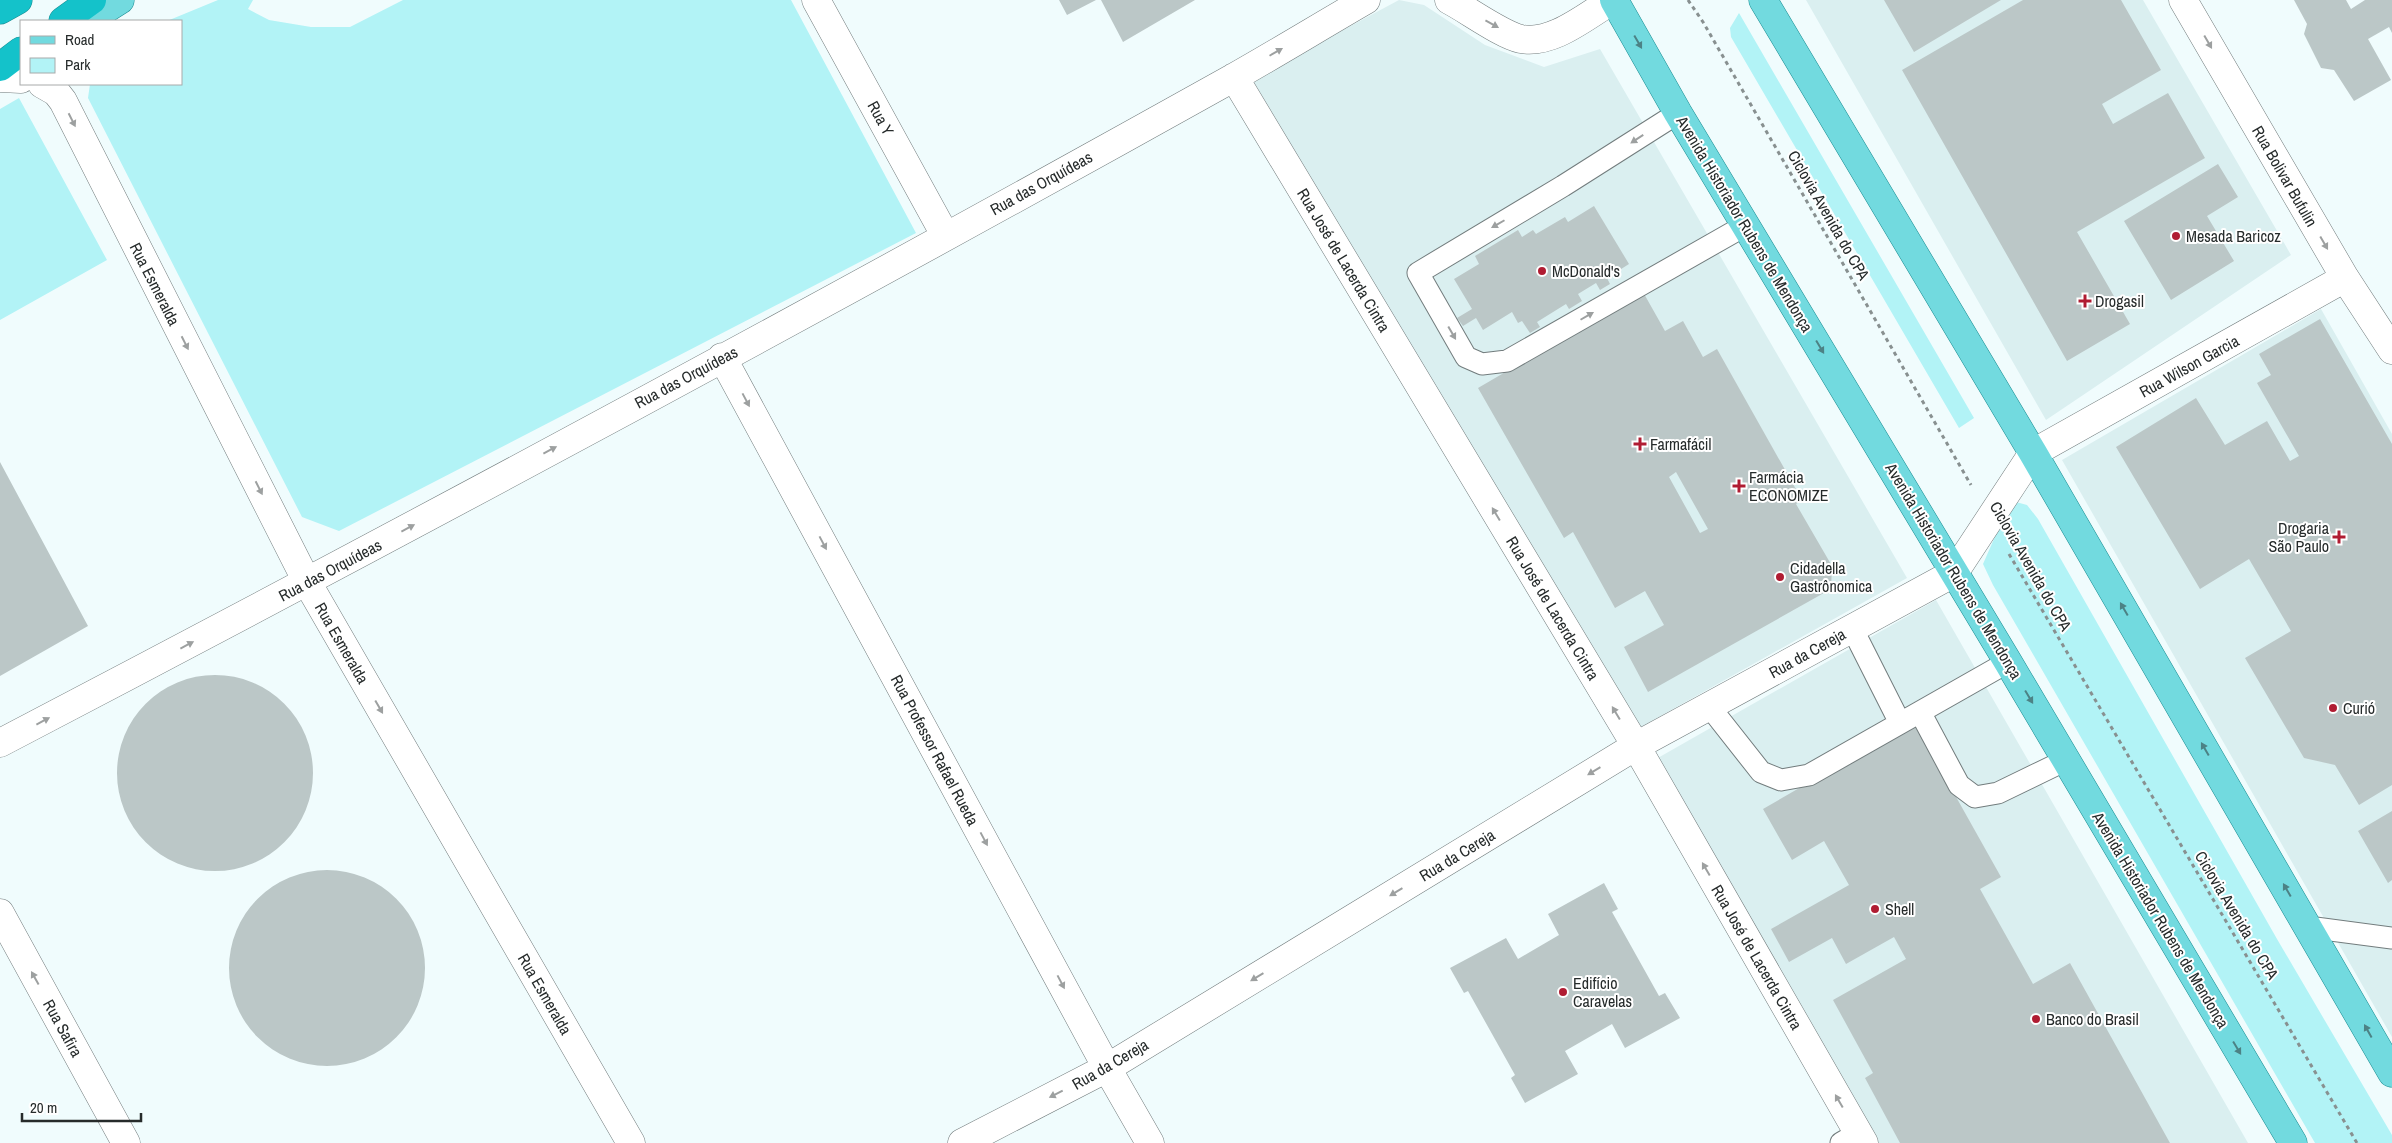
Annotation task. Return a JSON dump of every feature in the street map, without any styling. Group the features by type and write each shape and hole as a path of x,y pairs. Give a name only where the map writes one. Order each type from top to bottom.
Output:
{"highway":[{"path":"0,10 18,0"},
{"path":"64,20 92,0"},
{"path":"0,67 20,52"}],"main road":[{"path":"89,20 120,0"},
{"name":"Avenida Historiador Rubens de Mendonça","path":"1613,0 1678,113 2008,662 2293,1143"},
{"path":"1763,0 2034,453 2392,1073"},
{"path":"0,71 20,61"}],"street":[{"name":"Rua Y","path":"816,0 945,236"},
{"name":"Rua das Orquídeas","path":"0,744 307,582 945,236 1234,77 1366,0"},
{"path":"1449,0 1522,39 1535,39 1555,34 1613,0"},
{"name":"Rua Bolivar Bufulin","path":"2183,0 2345,278 2392,350"},
{"name":"Rua José de Lacerda Cintra","path":"1234,77 1636,746 1854,1140"},
{"path":"0,78 20,79"},
{"name":"Rua Esmeralda","path":"44,85 56,92 63,101 307,582 631,1143"},
{"name":"Rua Wilson Garcia","path":"2034,453 2345,278"},
{"name":"Rua Professor Rafael Rueda","path":"722,357 1107,1068 1150,1143"},
{"path":"1954,572 2034,453"},
{"name":"Rua da Cereja","path":"962,1143 1107,1068 1636,746 1954,572"},
{"name":"Rua Safira","path":"0,913 126,1143"}],"lane":[{"path":"1678,113 1563,186 1418,273 1466,357 1482,364 1507,361 1746,225"},
{"path":"1852,628 1900,723"},
{"path":"1709,706 1761,772 1781,780 1809,775 2008,662"},
{"path":"1920,712 1959,785 1975,797 1998,793 2066,760"},
{"path":"2308,927 2392,938"}],"path":[{"name":"Ciclovia Avenida do CPA","path":"1688,0 1738,82 1972,487 1989,521 2357,1143"}],"shaded area":[{"path":"1399,0 1424,5 1485,45 1544,67 1600,49 1907,578 1639,728 1252,79"},
{"path":"1806,0 2143,0 2291,255 2046,420"},
{"path":"2321,309 2392,434 2392,1037 2062,460"},
{"path":"1936,600 2248,1143 1875,1143 1656,759"}],"green space":[{"path":"218,0 253,0 248,9 269,20 311,27 350,27 403,0 791,0 916,233 339,531 302,517 88,98 90,85 182,85 182,20 169,20"},
{"path":"1739,13 1974,418 1959,428 1731,37 1730,28"},
{"path":"19,98 107,260 0,320 0,109"},
{"path":"2016,502 2027,505 2038,519 2277,939 2392,1135 2392,1143 2315,1143 1993,585 1983,564 2008,507"}],"building":[{"path":"1059,0 1096,0 1067,15"},
{"path":"1101,0 1195,0 1123,42"},
{"path":"1884,0 2001,0 1914,52"},
{"path":"2023,0 2121,0 2161,70 2102,104 2113,124 2168,93 2205,158 2077,232 2130,324 2067,361 1902,70"},
{"path":"2294,0 2346,0 2351,9 2365,0 2392,0 2392,33 2389,27 2368,39 2391,80 2354,101 2334,70 2321,68 2304,34 2307,24"},
{"name":"Mesada Baricoz","path":"2218,164 2238,197 2207,216 2234,261 2171,300 2124,221"},
{"name":"McDonald's","path":"1594,206 1629,264 1607,278 1610,284 1600,290 1596,283 1578,294 1582,301 1569,309 1566,304 1537,322 1540,327 1530,333 1522,321 1518,323 1512,312 1483,330 1476,318 1463,326 1457,318 1472,309 1454,279 1479,264 1475,256 1518,230 1522,237 1533,230 1536,234 1565,217 1568,222"},
{"path":"1643,292 1665,331 1683,321 1703,357 1717,349 1802,500 1796,504 1832,566 1831,589 1648,692 1624,647 1664,625 1645,591 1615,608 1573,532 1564,538 1478,388","holes":["1676,472 1708,529 1700,533 1669,477"]},
{"path":"2320,319 2392,444 2392,785 2359,805 2335,765 2304,758 2245,658 2291,631 2249,559 2200,589 2116,447 2196,398 2225,445 2267,421 2290,461 2299,456 2257,383 2271,375 2259,354"},
{"path":"0,462 88,626 0,676"},
{"path":"205,675 225,675 244,679 261,686 270,691 291,711 306,735 313,763 313,783 306,811 297,828 277,849 261,860 244,867 225,871 205,871 177,864 160,855 133,828 121,802 117,783 117,763 124,735 133,718 160,691 186,679"},
{"path":"1914,722 2001,877 1980,889 2033,984 2070,963 2170,1143 1900,1143 1865,1078 1873,1073 1833,1000 1906,959 1894,937 1846,964 1832,938 1789,962 1771,929 1849,885 1824,841 1792,860 1763,809"},
{"path":"2392,811 2392,880 2388,883 2358,831"},
{"path":"317,870 337,870 373,881 382,886 403,906 418,930 425,958 425,978 418,1006 409,1023 389,1044 365,1059 337,1066 317,1066 289,1059 272,1050 245,1023 233,996 229,978 229,958 236,930 245,913 272,886 299,874"},
{"name":"Edifício Caravelas","path":"1604,883 1618,909 1612,912 1659,996 1665,993 1680,1018 1625,1048 1612,1024 1565,1051 1578,1074 1525,1103 1511,1078 1515,1075 1468,991 1464,993 1450,968 1506,938 1518,959 1559,935 1548,914"}],"place":[{"name":"Mesada Baricoz","path":"2176,236"},
{"name":"McDonald's","path":"1542,271"},
{"name":"Drogasil","path":"2085,301"},
{"name":"Farmafácil","path":"1640,444"},
{"name":"Farmácia ECONOMIZE","path":"1739,486"},
{"name":"Drogaria São Paulo","path":"2339,537"},
{"name":"Cidadella Gastrônomica","path":"1780,577"},
{"name":"Curió","path":"2333,708"},
{"name":"Shell","path":"1875,909"},
{"name":"Edifício Caravelas","path":"1563,992"},
{"name":"Banco do Brasil","path":"2036,1019"}]}
